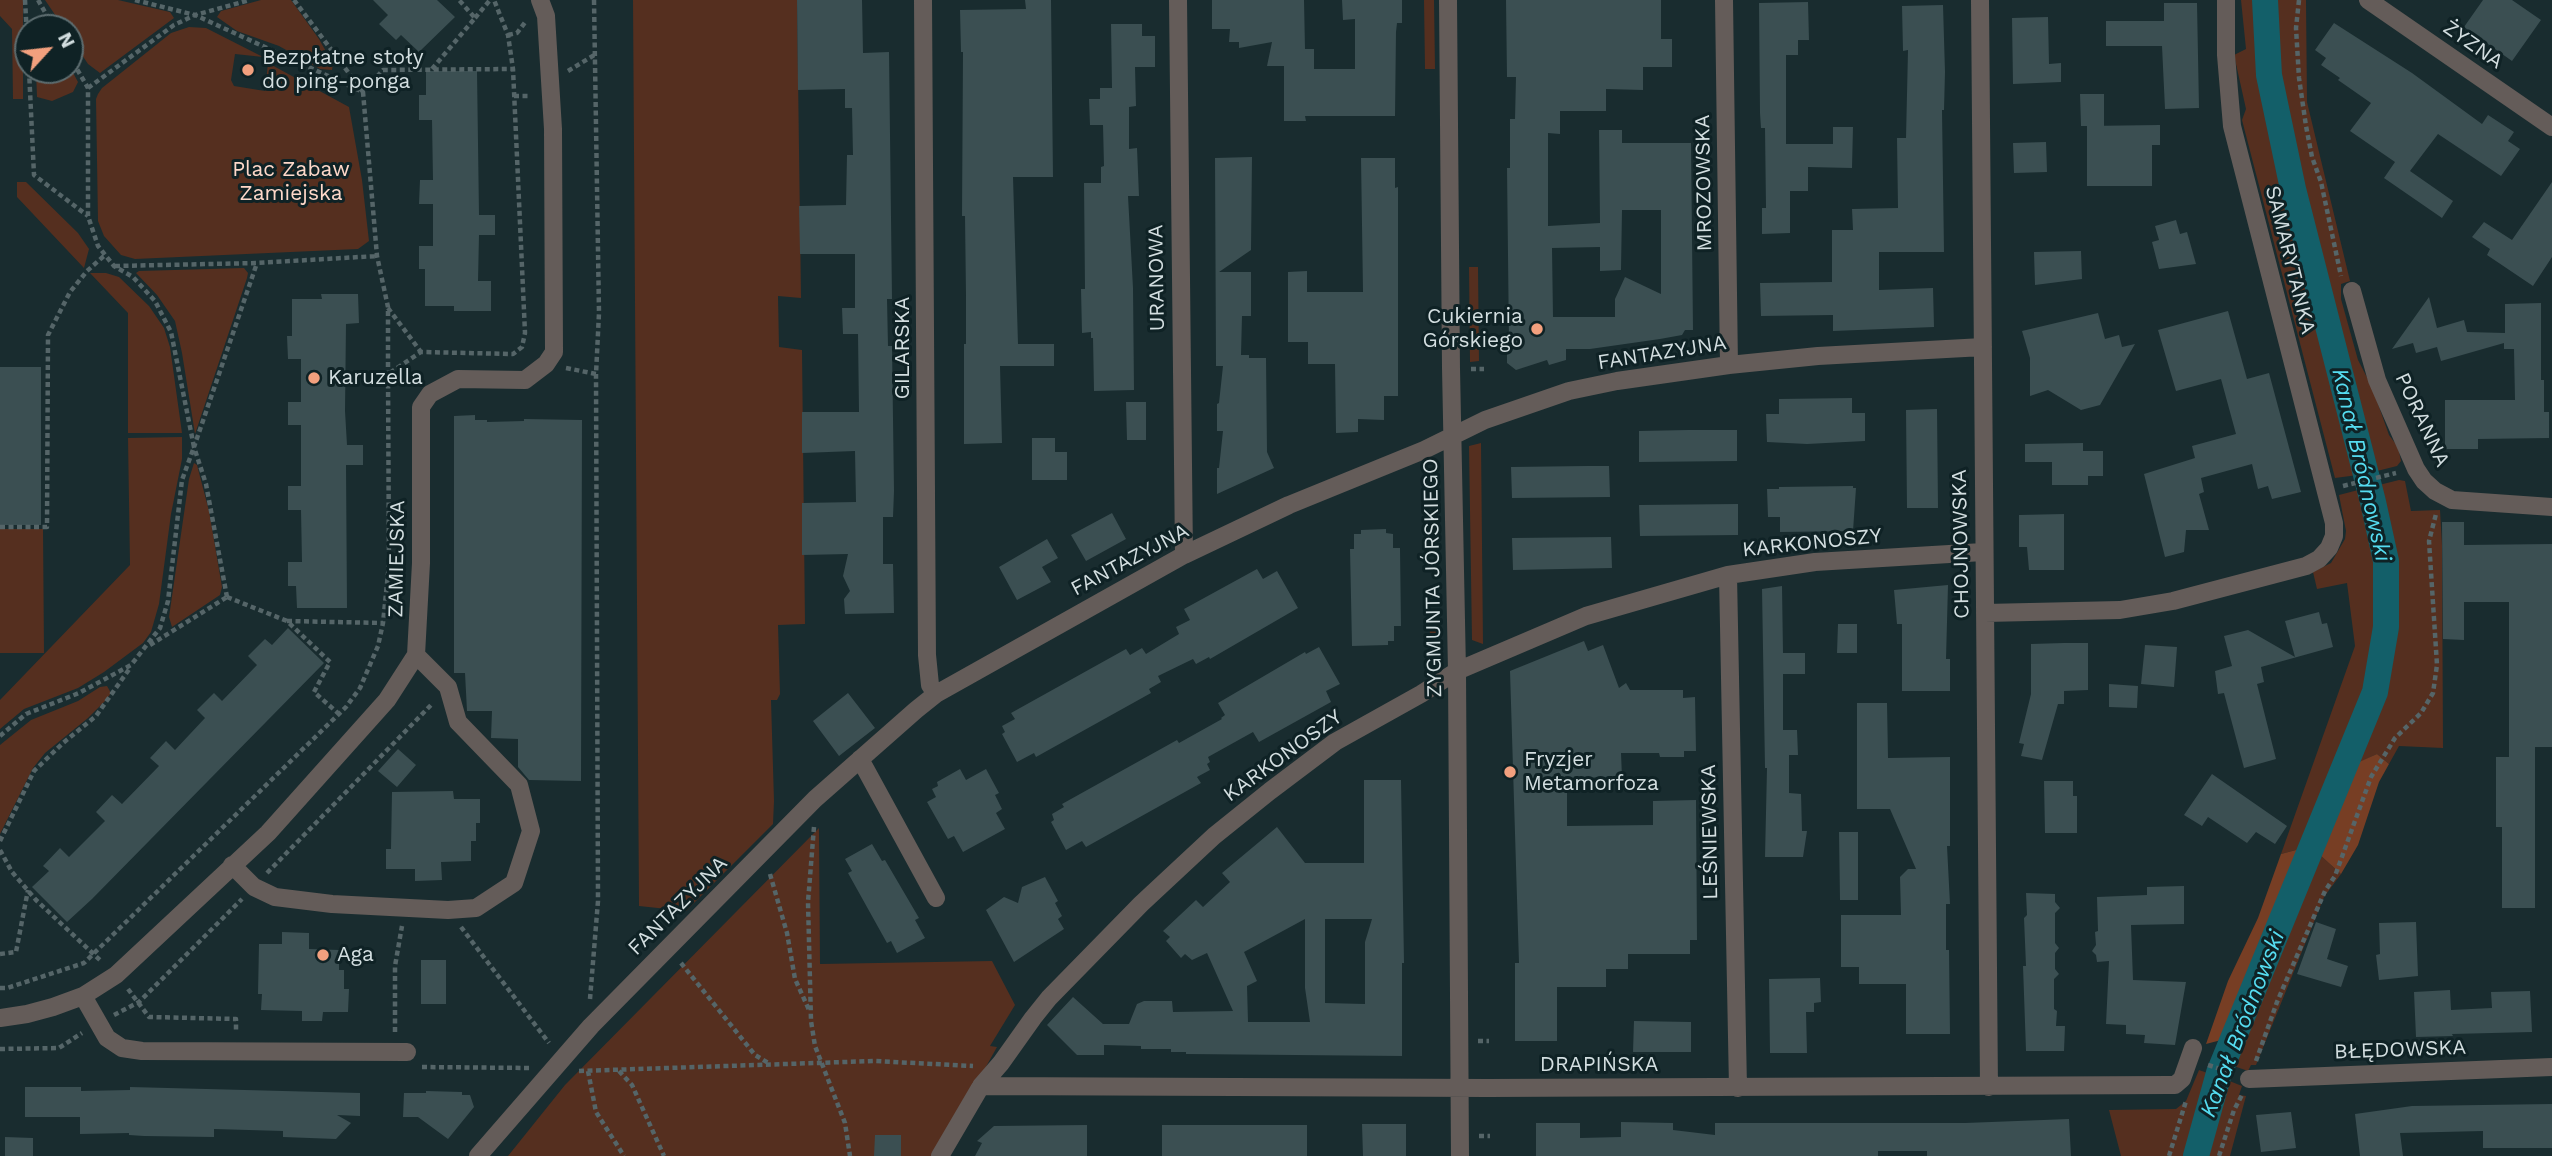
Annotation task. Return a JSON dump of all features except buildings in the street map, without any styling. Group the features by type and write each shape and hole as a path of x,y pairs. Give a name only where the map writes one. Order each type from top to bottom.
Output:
{"street":[{"name":"ZAMIEJSKA","path":"0,1018 27,1014 83,996 116,975 268,833 387,700 416,655 421,563 421,407 430,394 458,379 524,380 547,364 554,352 553,129 546,16 540,0"},
{"name":"GILARSKA","path":"923,0 927,655 930,685 936,694"},
{"name":"URANOWA","path":"1178,0 1184,555"},
{"name":"ZYGMUNTA JÓRSKIEGO","path":"1448,0 1460,1156"},
{"name":"MROZOWSKA","path":"1724,0 1729,365"},
{"name":"CHOJNOWSKA","path":"1980,0 1989,1087"},
{"name":"SAMARYTANKA","path":"1985,613 2120,610 2173,601 2306,566 2319,559 2329,548 2334,536 2334,523 2232,127 2226,55 2226,0"},
{"name":"ŻYZNA","path":"2368,0 2552,127"},
{"name":"PORANNA","path":"2351,291 2377,380 2424,481 2452,500 2552,507"},
{"name":"FANTAZYJNA","path":"478,1156 591,1026 815,799 936,694 1184,555 1289,505 1424,450 1485,420 1569,391 1617,381 1729,365 1818,356 1983,347"},
{"name":"KARKONOSZY","path":"940,1156 981,1086 1049,998 1141,904 1214,836 1335,743 1457,671 1586,616 1728,575 1815,562 1983,552"},
{"name":"LEŚNIEWSKA","path":"1728,575 1738,1088"},
{"path":"232,865 254,887 275,897 332,904 448,910 476,908 514,883 531,831 519,785 458,722 448,687 416,655"},
{"path":"860,759 936,898"},
{"path":"83,996 107,1038 122,1048 142,1051 400,1052"},
{"name":"DRAPIŃSKA","path":"981,1086 1738,1088 2175,1085 2198,1055"},
{"name":"BŁĘDOWSKA","path":"2242,1076 2552,1067"}],"path":[{"path":"135,0 195,15 363,92"},
{"path":"88,88 174,25 195,15 250,0"},
{"path":"0,988 84,963 339,714 360,688 378,646 389,564 388,307 377,256 363,92 293,0"},
{"path":"459,0 475,18"},
{"path":"387,374 421,352 513,354 522,347 525,333 513,69 508,35 492,0 432,70"},
{"path":"589,1011 598,888 596,374 599,313 594,0"},
{"path":"2299,0 2296,28 2306,127 2312,157 2321,182 2337,267 2351,291"},
{"path":"363,92 383,70 513,69"},
{"path":"84,81 88,88 88,216 98,246 114,266 133,277 155,301 171,332 194,447 206,484 226,597"},
{"path":"30,84 34,175 88,216"},
{"path":"0,527 47,527 47,335 70,292 105,255"},
{"path":"114,266 257,263 377,256"},
{"path":"0,841 34,771 96,716 160,628 168,601 182,480 257,263"},
{"path":"388,307 421,352"},
{"path":"1470,369 1484,369"},
{"path":"2351,484 2395,473"},
{"path":"2256,1061 2277,1002 2334,876 2371,777 2395,738 2421,713 2433,693 2437,665 2429,541 2442,494"},
{"path":"226,597 287,621 383,623"},
{"path":"147,647 226,597"},
{"path":"287,621 330,662 314,692 339,714"},
{"path":"0,736 26,714 79,693 131,665"},
{"path":"815,799 808,902 810,1013 815,1046 845,1123 850,1156"},
{"path":"0,849 12,872 93,954"},
{"path":"770,874 787,933 795,979 810,1013"},
{"path":"0,954 16,952 28,890"},
{"path":"400,1052 395,967 405,908"},
{"path":"448,910 552,1047"},
{"path":"681,962 755,1055 772,1065"},
{"path":"139,1002 149,1017 236,1019 236,1052"},
{"path":"2198,1055 2242,1076"},
{"path":"553,1072 874,1061 978,1066"},
{"path":"618,1070 632,1085 664,1156"},
{"path":"588,1071 596,1111 624,1156"},
{"path":"2169,1156 2186,1102 2186,1093"},
{"path":"2219,1156 2237,1104"},
{"path":"1479,1136 1490,1136"}],"green space":[{"path":"0,0 23,0 23,14 14,14 14,84 23,84 23,99 13,99 12,29 0,16"},
{"path":"45,0 118,0 170,12 174,18 100,73 84,58 84,14 54,14"},
{"path":"261,0 291,0 319,39 333,64 332,70 320,69 279,46 237,31 217,17 221,11"},
{"path":"633,0 797,0 801,298 778,296 779,347 802,350 805,624 778,625 780,694 777,700 771,700 773,824 686,911 639,906"},
{"path":"1424,0 1434,0 1435,69 1425,69"},
{"path":"2241,0 2257,0 2268,108 2297,239 2358,475 2335,478 2242,120 2246,109 2234,55 2246,49"},
{"path":"2271,0 2306,0 2307,102 2350,281 2341,284 2341,299 2358,360 2372,387 2389,435 2398,447 2401,461 2397,466 2373,472 2281,98"},
{"name":"Plac Zabaw Zamiejska","path":"189,27 206,28 263,57 235,54 231,80 234,86 265,91 268,63 349,107 369,241 358,249 135,259 121,255 104,236 98,221 98,94 171,33"},
{"path":"37,84 77,84 73,92 52,101 37,97"},
{"path":"17,182 26,182 78,233 89,249 84,268 17,197"},
{"path":"1469,267 1478,267 1479,361 1470,362"},
{"path":"244,268 248,273 247,278 195,434 175,321 157,295 136,273"},
{"path":"90,273 106,273 119,277 149,306 164,328 170,347 182,433 128,433 128,313"},
{"path":"182,437 182,459 171,514 159,604 151,632 143,643 104,672 78,688 24,709 0,729 0,700 130,565 128,438"},
{"path":"1481,443 1483,644 1472,640 1469,446"},
{"path":"194,463 197,465 209,511 222,587 220,595 172,627 169,617 189,479"},
{"path":"2405,481 2411,511 2440,510 2443,748 2399,746 2389,764 2377,754 2353,768 2380,702 2394,630 2393,554 2379,485"},
{"path":"2362,489 2377,554 2379,609 2373,661 2359,711 2299,859 2296,850 2281,854 2355,646 2347,583 2317,589 2313,572 2331,563 2345,539 2339,495"},
{"path":"0,529 43,529 44,653 0,653"},
{"path":"1430,624 1439,625 1440,655 1429,673"},
{"path":"107,686 111,693 106,700 45,753 33,768 0,834 0,745 31,720"},
{"path":"819,828 820,964 992,961 1015,1005 990,1046 997,1047 936,1156 508,1156 565,1085"},
{"path":"2320,855 2341,874 2324,897 2256,1065 2251,1065 2248,1071 2231,1065"},
{"path":"2199,1070 2213,1075 2184,1156 2121,1156 2109,1110 2176,1109 2186,1101"},
{"path":"2227,1080 2242,1086 2239,1095 2246,1096 2230,1156 2203,1156"}],"shaded area":[{"path":"2377,754 2389,764 2379,782 2358,845 2341,874 2320,855 2353,768 2359,762"},
{"path":"2296,850 2299,859 2225,1039 2206,1044 2228,981 2258,918 2281,854"}],"waterway":[{"name":"Kanał Bródnowski","path":"2196,1156 2219,1073 2375,692 2386,627 2386,561 2293,189 2269,75 2265,0"}],"place":[{"name":"Bezpłatne stoły do ping-ponga","path":"248,70"},
{"name":"Cukiernia Górskiego","path":"1537,329"},
{"name":"Karuzella","path":"314,378"},
{"name":"Fryzjer Metamorfoza","path":"1510,772"},
{"name":"Aga","path":"323,955"}]}
